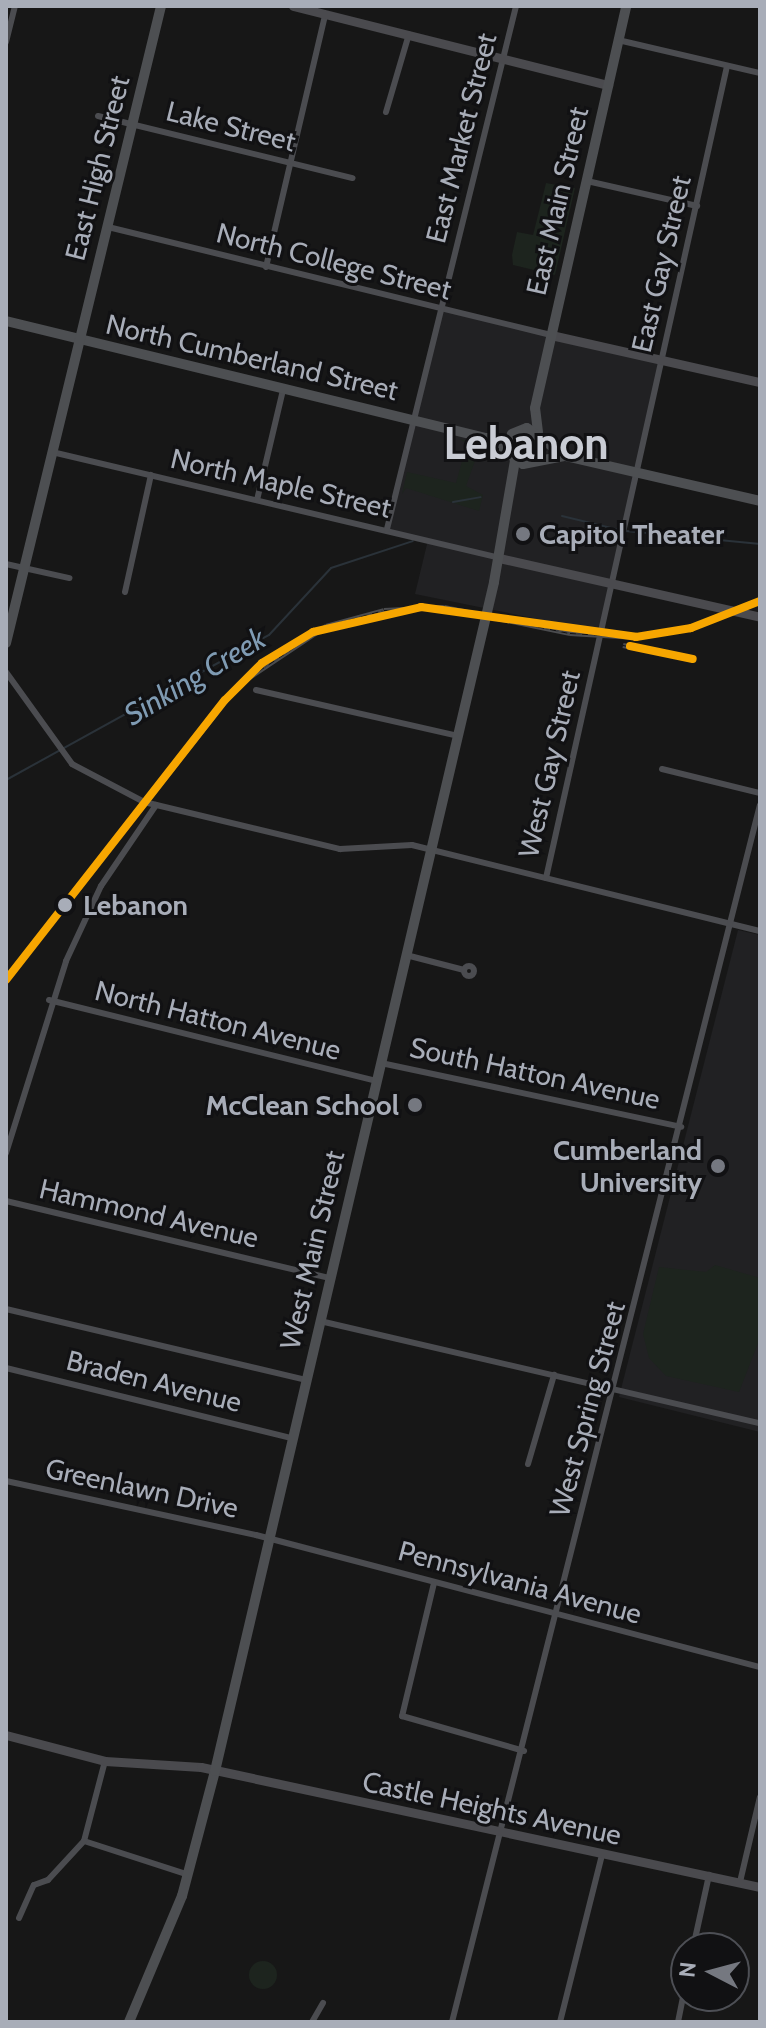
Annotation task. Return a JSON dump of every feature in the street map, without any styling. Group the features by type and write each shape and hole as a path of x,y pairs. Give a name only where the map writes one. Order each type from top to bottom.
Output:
{"main road":[{"name":"East High Street","path":"6,643 161,6"},
{"name":"East Main Street","path":"535,461 540,435 535,408 626,6"},
{"name":"North Cumberland Street","path":"6,321 487,438 508,451"},
{"name":"East Main Street","path":"516,432 535,408"},
{"name":"North Cumberland Street","path":"487,438 516,432 540,435"},
{"path":"516,432 508,451 515,461 565,456 760,501"},
{"path":"540,435 565,456"},
{"name":"West Main Street","path":"129,2022 189,1875 215,1771 517,482 515,461"},
{"name":"West Main Street","path":"517,482 535,461"}],"street":[{"path":"6,42 15,6"},
{"path":"293,6 608,85"},
{"name":"East Market Street","path":"387,529 516,6"},
{"path":"266,267 325,15"},
{"path":"386,112 409,34"},
{"path":"618,40 760,73"},
{"name":"East Gay Street","path":"638,472 727,66"},
{"name":"Lake Street","path":"98,116 353,178"},
{"path":"587,181 697,206"},
{"name":"North College Street","path":"107,227 442,311 551,335"},
{"path":"551,335 760,382"},
{"path":"257,500 283,390"},
{"name":"North Maple Street","path":"52,452 499,558"},
{"name":"West Gay Street","path":"546,878 638,472"},
{"path":"125,592 151,475"},
{"path":"499,558 760,617"},
{"path":"6,564 69,578"},
{"path":"6,672 54,745 80,771 156,805 340,849 395,843 431,850 760,931"},
{"path":"256,690 458,736"},
{"path":"662,769 760,793"},
{"path":"6,1153 49,1000 101,886 156,805"},
{"name":"West Spring Street","path":"452,2022 505,1834 556,1614 616,1389 760,805"},
{"path":"406,955 464,970"},
{"name":"North Hatton Avenue","path":"49,1000 376,1081"},
{"name":"South Hatton Avenue","path":"381,1063 681,1127"},
{"name":"Hammond Avenue","path":"6,1201 330,1278"},
{"path":"6,1309 306,1380"},
{"path":"320,1321 760,1423"},
{"name":"Braden Avenue","path":"6,1368 292,1438"},
{"path":"528,1464 554,1375"},
{"name":"Greenlawn Drive","path":"6,1481 269,1539"},
{"name":"Pennsylvania Avenue","path":"269,1539 760,1667"},
{"path":"434,1583 402,1716 524,1751"},
{"name":"Castle Heights Avenue","path":"6,1735 105,1761 215,1771 760,1887"},
{"path":"19,1918 34,1885 48,1880 84,1841 105,1761"},
{"path":"740,1882 760,1797"},
{"path":"84,1841 189,1875"},
{"path":"560,2022 602,1855"},
{"path":"697,1932 709,1875"},
{"path":"312,2022 323,2003"}],"shaded area":[{"path":"546,183 575,188 555,275 513,265 512,255 517,232 533,235"},
{"path":"442,311 663,360 602,632 415,594 428,540 387,529"},
{"path":"526,435 534,438 537,446 534,454 526,457 518,454 515,446 518,438"},
{"path":"459,439 481,444 466,486 483,495 479,511 406,488 402,494 407,472 456,483 467,443"},
{"name":"Cumberland University","path":"738,930 760,935 760,1432 619,1397"},
{"path":"715,1265 760,1278 760,1338 739,1392 666,1376 649,1358 643,1334 659,1267 706,1272"},
{"path":"263,1961 273,1965 277,1975 273,1985 263,1989 253,1985 249,1975 253,1965"}],"waterway":[{"name":"Sinking Creek","path":"453,502 481,497"},
{"name":"Sinking Creek","path":"562,516 620,530"},
{"name":"Sinking Creek","path":"626,531 760,544"},
{"name":"Sinking Creek","path":"6,780 269,635 331,568 413,541"}],"railway":[{"path":"94,867 239,684 326,626 384,610 444,607 570,633 636,637 691,628 760,601"},
{"path":"623,645 693,659"}],"transit line":[{"path":"6,980 225,700 262,663 313,632 421,607 636,637 691,628 760,601"},
{"path":"630,646 693,659"}],"place":[{"name":"Capitol Theater","path":"523,534"},
{"name":"Lebanon","path":"65,905"},
{"name":"McClean School","path":"415,1105"},
{"name":"Cumberland University","path":"718,1166"}],"district":[{"name":"Lebanon","path":"526,444"}]}
